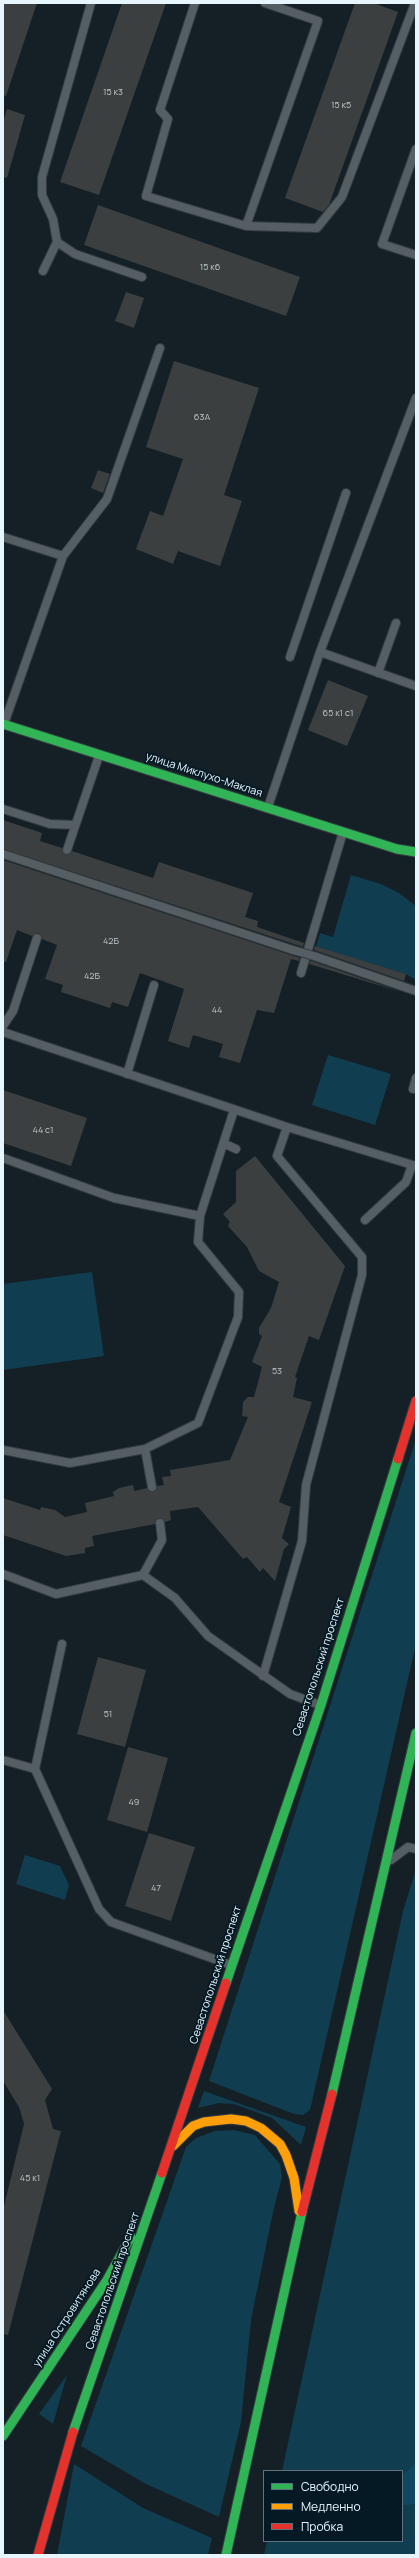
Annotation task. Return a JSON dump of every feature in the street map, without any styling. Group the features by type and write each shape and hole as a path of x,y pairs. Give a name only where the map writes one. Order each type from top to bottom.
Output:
{"main road":[{"name":"улица Миклухо-Маклая","path":"3,724 397,849 416,852"},
{"name":"улица Миклухо-Маклая","path":"397,849 416,861"},
{"name":"Севастопольский проспект","path":"38,2555 70,2442 150,2212 167,2154 193,2083 231,1965 321,1705 416,1401"},
{"path":"226,2555 299,2224 414,1754 416,1733"},
{"path":"167,2154 193,2126 204,2122 231,2119 246,2121 261,2128 280,2144 291,2168 298,2196 299,2224"},
{"name":"улица Островитянова","path":"3,2436 107,2280 127,2242 150,2212"}],"lane":[{"path":"43,272 57,242 53,219 42,195 42,177 91,3"},
{"path":"195,3 160,110 168,119 146,196 246,226 317,228 342,197 415,3"},
{"path":"246,226 318,21 265,3"},
{"path":"416,149 382,244 416,255"},
{"path":"57,242 75,254 142,277"},
{"path":"3,724 63,556 107,499 160,348"},
{"path":"268,808 320,652 416,398"},
{"path":"290,657 346,493"},
{"path":"3,537 63,556"},
{"path":"378,673 396,623"},
{"path":"320,652 416,686"},
{"path":"67,850 99,755"},
{"path":"3,809 50,824 75,825"},
{"path":"301,973 344,832"},
{"path":"3,854 416,991"},
{"path":"3,1026 13,1011 37,938"},
{"path":"127,1074 154,985"},
{"path":"3,1032 234,1110 414,1165 406,1182 365,1220"},
{"path":"413,1089 416,1078"},
{"path":"3,1450 70,1463 145,1449 198,1423 238,1317 239,1292 198,1242 200,1216 225,1144 234,1110"},
{"path":"263,1676 302,1542 306,1485 362,1276 362,1257 277,1156 287,1127"},
{"path":"225,1144 236,1149"},
{"path":"3,1158 114,1198 200,1216"},
{"path":"145,1449 152,1487"},
{"path":"143,1575 162,1540 160,1523"},
{"path":"3,1574 56,1594 143,1575 175,1598 208,1636 290,1694 321,1705"},
{"path":"62,1644 35,1769 99,1909 112,1922 231,1965"},
{"path":"3,1760 35,1769"},
{"path":"386,1864 408,1847 416,1849"}],"shaded area":[{"path":"351,875 381,884 399,893 416,906 416,980 406,974 316,947 320,933 333,937"},
{"path":"328,1055 391,1074 375,1125 312,1105"},
{"path":"92,1272 104,1356 3,1370 3,1284"},
{"path":"416,1439 416,1644 310,2110 303,2115 294,2114 209,2081"},
{"path":"25,1855 60,1866 69,1885 65,1900 16,1884"},
{"path":"416,1870 416,2462 403,2475 403,2470 282,2470 403,1911"},
{"path":"204,2091 306,2127 301,2145 272,2118 234,2104 219,2103 198,2108"},
{"path":"234,2130 255,2135 280,2164 282,2177 273,2212 251,2320 241,2422 219,2517 146,2484 81,2446 186,2147 196,2138 215,2131"},
{"path":"67,2375 53,2424 39,2414"},
{"path":"416,2462 416,2504 403,2506 403,2475"},
{"path":"74,2464 143,2508 212,2538 208,2555 57,2555"},
{"path":"416,2504 416,2555 264,2555 267,2542 403,2542 403,2506"}],"building":[{"path":"3,3 37,3 6,96 3,95"},
{"path":"122,3 166,3 99,195 60,182"},
{"path":"355,3 373,3 398,12 329,205 323,212 285,198"},
{"path":"7,109 25,115 7,178 3,177 3,122"},
{"path":"98,205 300,277 286,316 84,245"},
{"path":"126,292 144,298 134,328 115,321"},
{"path":"174,361 259,388 224,495 242,501 220,566 178,551 173,564 136,549 150,511 163,516 183,459 146,447"},
{"path":"98,470 110,474 103,493 91,488"},
{"path":"328,680 368,696 347,746 308,730"},
{"path":"3,820 42,833 40,841 62,848 66,855 72,851 153,878 159,862 253,893 245,917 258,921 257,927 304,943 303,947 3,849"},
{"path":"3,860 300,958 299,961 291,959 274,1013 257,1010 240,1063 219,1057 223,1044 193,1035 189,1048 168,1041 184,989 140,973 128,1007 112,1002 110,1008 61,992 63,985 45,979 57,945 42,939 38,933 32,936 17,930 6,962 3,962"},
{"path":"315,946 406,974 404,981 314,950"},
{"path":"310,961 312,961 401,992 309,964"},
{"path":"3,1090 87,1118 71,1166 3,1143"},
{"path":"255,1156 345,1266 319,1340 309,1336 295,1377 297,1378 293,1397 312,1402 279,1502 291,1507 282,1538 289,1544 284,1549 275,1581 263,1568 260,1572 247,1557 243,1559 198,1507 170,1511 171,1520 165,1522 159,1518 155,1524 92,1536 94,1546 85,1548 85,1553 66,1556 3,1535 3,1498 40,1510 41,1507 55,1510 65,1517 87,1512 85,1503 114,1496 113,1492 119,1488 133,1485 134,1491 147,1488 153,1492 157,1486 164,1485 162,1477 171,1476 170,1470 230,1460 248,1417 242,1416 243,1402 248,1397 254,1397 262,1367 252,1362 262,1336 259,1334 259,1328 271,1308 279,1282 259,1271 247,1247 228,1226 230,1222 223,1214 236,1202 236,1171"},
{"path":"98,1657 146,1670 125,1747 77,1734"},
{"path":"128,1747 168,1758 147,1832 107,1820"},
{"path":"149,1833 195,1847 171,1921 125,1906"},
{"path":"3,2010 52,2089 45,2100 53,2129 61,2131 8,2335 3,2334 3,2210 24,2124 19,2107 3,2081"}],"traffic: fast":[{"path":"3,724 397,849 416,852"},
{"path":"226,1983 321,1705 398,1459"},
{"path":"332,2094 416,1733"},
{"path":"73,2432 162,2173"},
{"path":"226,2555 302,2212"},
{"path":"3,2436 107,2280 131,2237"}],"traffic: slow":[{"path":"173,2146 193,2126 204,2122 231,2119 246,2121 261,2128 280,2144 286,2155 294,2178 299,2211"}],"traffic: jam":[{"path":"398,1459 416,1401"},
{"path":"162,2173 226,1983"},
{"path":"302,2212 332,2094"},
{"path":"38,2555 73,2432"}]}
